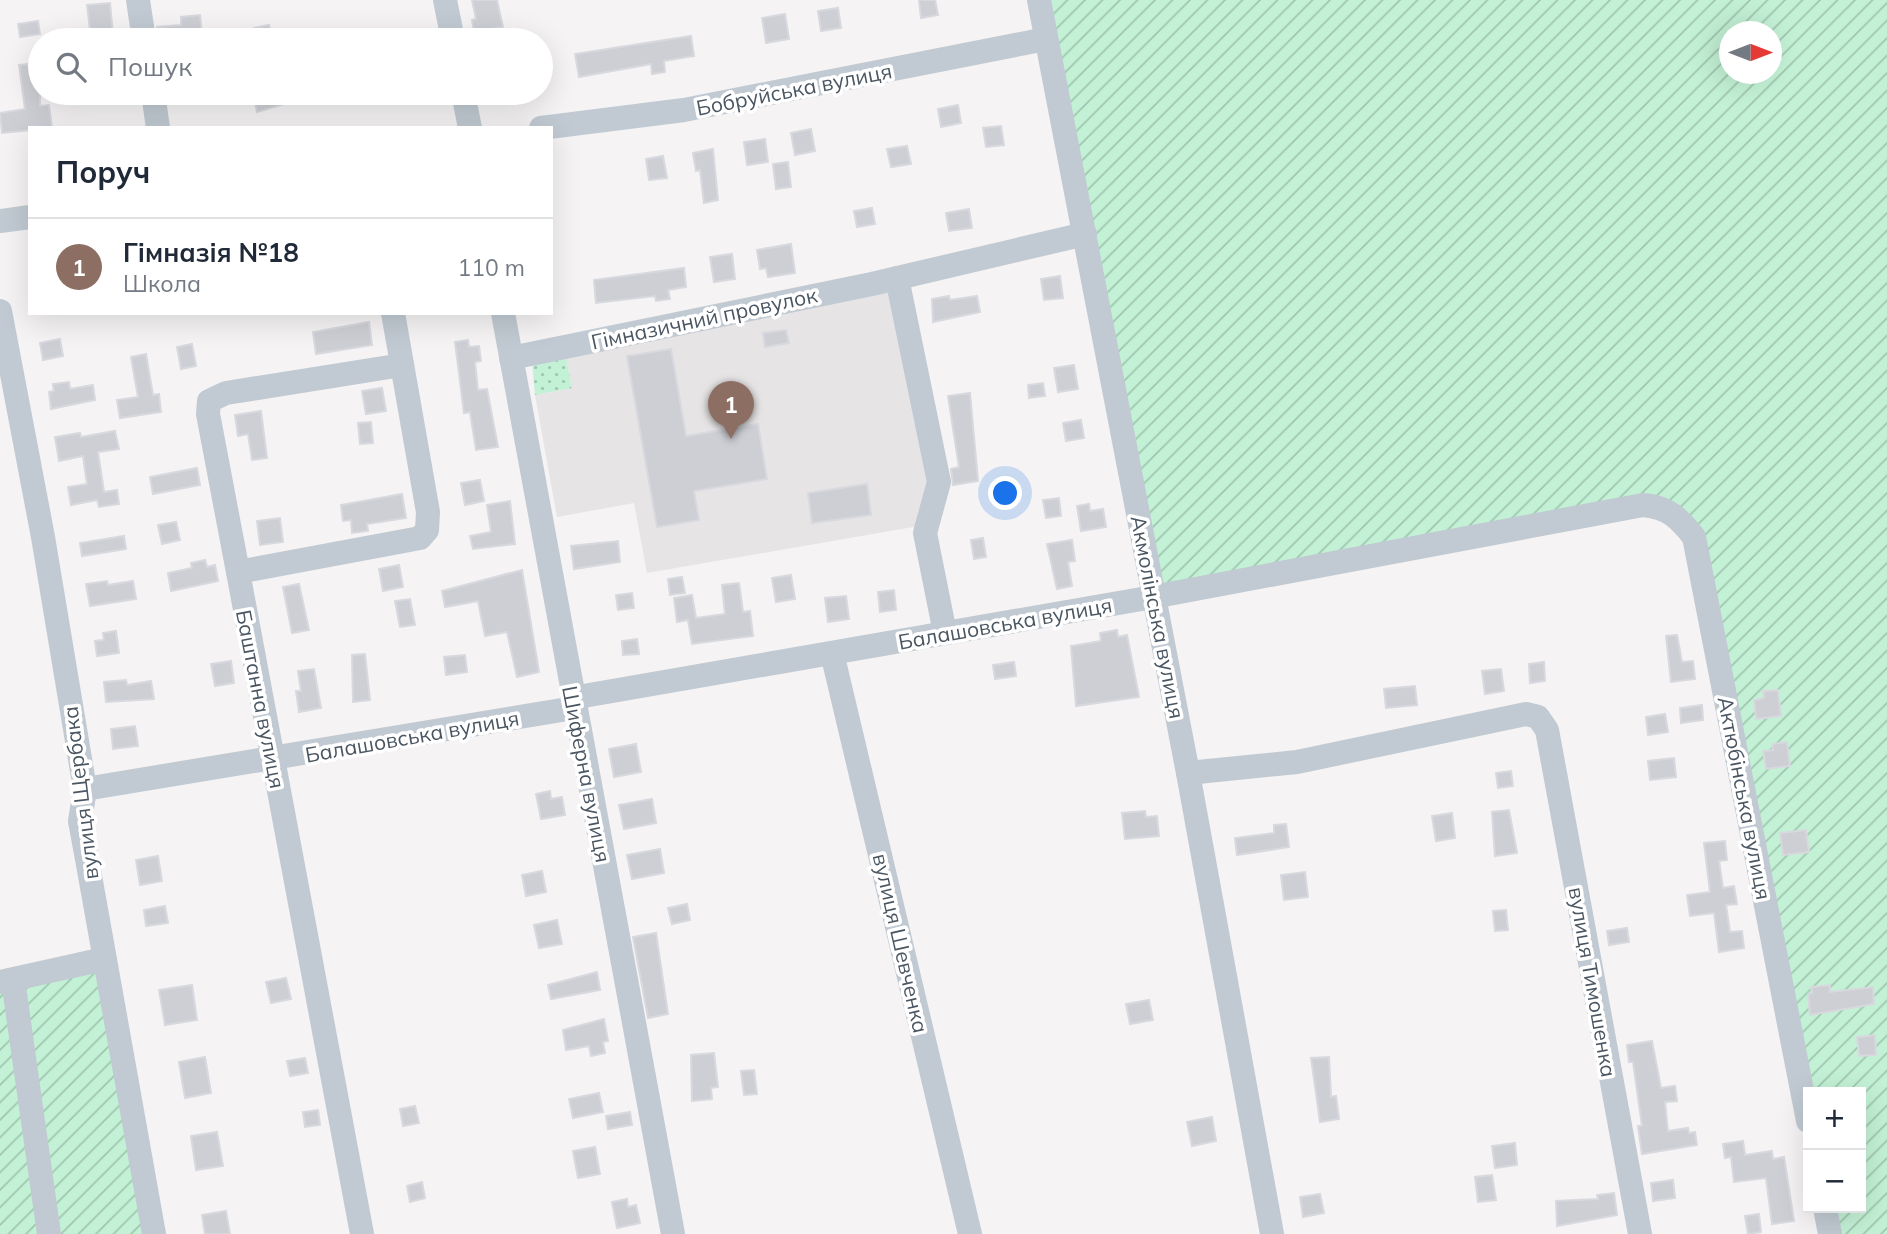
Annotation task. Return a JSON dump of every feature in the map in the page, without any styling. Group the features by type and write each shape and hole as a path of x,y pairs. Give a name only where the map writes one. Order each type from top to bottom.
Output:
{"street":[{"path":"138,0 142,28"},
{"path":"445,0 451,28"},
{"name":"Акмолінська вулиця","path":"1039,0 1188,773 1272,1234"},
{"name":"Бобруйська вулиця","path":"553,126 684,110 1046,40"},
{"path":"154,105 158,126"},
{"path":"465,105 470,126"},
{"path":"0,221 28,216"},
{"name":"Гімназичний провулок","path":"511,358 897,278 1085,234"},
{"path":"897,278 939,482 925,533 946,633"},
{"name":"вулиця Щербака","path":"0,311 43,537 85,789 80,821 154,1234"},
{"path":"238,572 423,535 427,530 428,512 393,315"},
{"name":"Шиферна вулиця","path":"503,315 673,1234"},
{"name":"Баштанна вулиця","path":"362,1234 208,414 209,401 226,393 402,365"},
{"name":"Балашовська вулиця","path":"85,789 272,759 832,653 1153,597 1643,505"},
{"name":"Актюбінська вулиця","path":"1643,505 1671,511 1694,537 1803,1095"},
{"name":"вулиця Шевченка","path":"832,653 970,1234"},
{"name":"вулиця Тимошенка","path":"1188,773 1297,762 1526,714 1538,717 1548,730 1640,1234"},
{"path":"49,1234 7,981 104,959"},
{"path":"1826,1213 1830,1234"}],"shaded area":[{"path":"888,291 929,482 919,526 647,573 634,503 557,517 535,395 572,388 565,352"}],"green space":[{"path":"1043,0 1887,0 1887,1234 1830,1234 1826,1213 1866,1213 1866,1087 1807,1087 1694,537 1671,511 1153,597"},
{"path":"565,352 572,388 535,395 532,362"},
{"path":"104,959 154,1234 0,1234 0,982"}],"building":[{"path":"472,0 497,0 503,27 473,28 472,20 476,19"},
{"path":"919,0 935,0 938,15 921,18"},
{"path":"110,3 112,28 90,28 87,5"},
{"path":"838,8 841,28 821,31 818,11"},
{"path":"785,14 789,39 766,43 762,18"},
{"path":"200,15 201,28 157,28 181,25 181,17"},
{"path":"38,21 39,28 28,28 28,36 20,37 18,24"},
{"path":"691,36 694,56 664,61 665,72 652,74 651,64 579,77 575,54"},
{"path":"28,64 28,105 49,105 52,126 28,126 28,130 2,133 0,113 25,109 19,65"},
{"path":"256,105 280,105 257,112"},
{"path":"958,105 961,123 941,127 938,109"},
{"path":"1001,126 1004,145 986,147 983,128"},
{"path":"811,129 815,151 795,155 791,133"},
{"path":"765,139 768,162 747,165 744,142"},
{"path":"907,146 911,164 891,167 887,149"},
{"path":"713,149 718,200 704,203 700,170 696,171 693,153"},
{"path":"663,156 667,178 649,180 646,159"},
{"path":"788,162 791,187 776,189 773,164"},
{"path":"872,208 875,224 857,227 854,211"},
{"path":"969,209 972,228 949,231 946,213"},
{"path":"791,244 795,273 768,277 766,268 760,269 757,250"},
{"path":"732,254 735,279 714,282 710,257"},
{"path":"684,268 686,287 668,290 670,299 656,301 655,296 596,303 594,280"},
{"path":"1060,276 1063,298 1044,300 1041,279"},
{"path":"949,296 950,300 977,296 980,312 933,322 932,299"},
{"path":"369,322 372,345 316,354 313,332"},
{"path":"786,330 789,343 765,347 763,333"},
{"path":"60,339 63,356 43,360 40,343"},
{"path":"468,340 469,347 479,346 481,361 475,362 478,390 487,389 498,447 476,450 470,412 464,413 455,342"},
{"path":"192,344 196,366 181,369 177,347"},
{"path":"671,349 686,436 758,424 767,479 694,491 699,520 657,527 627,356"},
{"path":"146,354 153,395 159,394 161,412 120,418 117,400 138,397 131,357"},
{"path":"1074,365 1078,389 1058,392 1054,368"},
{"path":"69,382 70,389 93,385 95,400 51,409 49,392 54,391 53,384"},
{"path":"1043,383 1045,396 1029,398 1028,385"},
{"path":"382,388 386,411 366,414 362,391"},
{"path":"970,393 978,481 953,485 951,469 959,467 948,396"},
{"path":"261,411 267,458 252,460 248,434 238,436 235,415"},
{"path":"1081,420 1084,438 1066,441 1063,423"},
{"path":"371,422 373,443 360,444 358,423"},
{"path":"115,431 119,449 98,452 104,492 117,490 119,504 99,507 97,500 71,505 68,487 87,484 83,456 59,461 55,437 80,433 81,437"},
{"path":"197,468 200,485 153,494 150,477"},
{"path":"480,480 484,501 465,505 461,483"},
{"path":"867,484 871,515 812,523 808,493"},
{"path":"402,494 406,518 367,524 368,531 352,533 351,520 343,521 341,505"},
{"path":"1059,498 1061,516 1046,518 1043,500"},
{"path":"510,501 515,544 473,549 470,536 491,532 487,505"},
{"path":"1089,504 1090,511 1103,509 1106,527 1081,531 1077,506"},
{"path":"280,518 283,542 260,545 257,521"},
{"path":"176,522 180,540 162,544 158,525"},
{"path":"124,536 126,549 82,556 80,543"},
{"path":"983,538 986,557 974,559 971,540"},
{"path":"1072,540 1075,561 1068,562 1072,586 1057,589 1047,544"},
{"path":"618,541 620,562 574,569 571,546"},
{"path":"205,560 207,567 215,565 218,581 171,591 168,573 192,568 191,563"},
{"path":"399,565 403,587 383,591 379,569"},
{"path":"522,570 539,672 517,677 507,632 485,636 478,601 445,607 442,591"},
{"path":"791,575 795,599 776,602 772,578"},
{"path":"682,577 685,593 670,595 668,579"},
{"path":"107,581 108,585 133,581 136,599 90,606 86,584"},
{"path":"739,583 743,612 750,611 753,636 692,644 688,620 677,622 674,598 692,595 696,618 725,614 722,585"},
{"path":"299,584 309,630 292,633 283,587"},
{"path":"894,590 896,610 880,612 878,592"},
{"path":"632,593 634,608 618,610 616,595"},
{"path":"846,596 849,619 828,622 825,598"},
{"path":"410,599 415,625 400,627 395,601"},
{"path":"1117,630 1118,637 1127,635 1139,697 1076,706 1071,646 1101,641 1100,633"},
{"path":"116,631 119,653 97,656 95,641 104,640 103,633"},
{"path":"1677,635 1682,662 1693,661 1695,679 1671,682 1666,636"},
{"path":"637,639 639,654 623,655 622,641"},
{"path":"365,654 370,700 353,702 352,655"},
{"path":"465,655 467,672 446,675 444,657"},
{"path":"231,661 234,683 215,686 211,664"},
{"path":"1014,662 1016,676 995,679 993,665"},
{"path":"1544,662 1545,681 1530,683 1529,664"},
{"path":"314,669 321,708 299,712 296,691 301,691 298,671"},
{"path":"1501,669 1504,691 1485,694 1482,671"},
{"path":"126,680 127,685 151,681 154,699 106,702 104,682"},
{"path":"1415,686 1417,705 1386,708 1384,689"},
{"path":"1778,690 1781,716 1756,719 1754,700 1764,698 1763,691"},
{"path":"1702,705 1703,720 1681,723 1680,708"},
{"path":"1665,714 1668,732 1648,735 1646,717"},
{"path":"135,726 138,746 113,749 111,729"},
{"path":"1787,742 1790,766 1766,769 1763,751 1773,750 1772,744"},
{"path":"636,744 641,772 614,777 609,749"},
{"path":"1674,758 1676,777 1650,780 1648,761"},
{"path":"1511,771 1513,786 1498,788 1496,773"},
{"path":"550,791 551,799 562,797 565,815 541,819 536,794"},
{"path":"652,799 656,823 624,829 619,805"},
{"path":"1509,810 1517,853 1495,856 1492,812"},
{"path":"1145,811 1146,817 1157,816 1159,836 1125,839 1122,813"},
{"path":"1452,813 1455,838 1436,841 1432,816"},
{"path":"1286,824 1289,847 1237,855 1235,838 1274,833 1274,825"},
{"path":"1806,830 1809,852 1783,855 1780,833"},
{"path":"1725,841 1727,860 1719,861 1723,888 1734,886 1737,904 1726,905 1730,932 1742,931 1744,948 1719,952 1714,913 1690,916 1687,895 1710,892 1704,843"},
{"path":"660,849 664,873 632,879 627,855"},
{"path":"158,856 162,881 140,885 136,860"},
{"path":"542,871 546,892 526,896 522,875"},
{"path":"1305,872 1308,897 1284,900 1281,875"},
{"path":"687,904 690,920 672,924 668,908"},
{"path":"165,906 168,923 146,926 144,910"},
{"path":"1506,910 1508,930 1495,931 1493,911"},
{"path":"557,920 562,944 539,948 534,925"},
{"path":"1627,928 1629,942 1609,945 1607,931"},
{"path":"656,933 668,1014 648,1018 633,937"},
{"path":"597,972 600,990 551,999 548,985"},
{"path":"286,978 291,999 271,1003 266,982"},
{"path":"192,985 197,1020 165,1025 159,990"},
{"path":"1830,985 1830,992 1873,987 1874,1004 1810,1015 1808,994 1812,993 1811,987"},
{"path":"1149,1000 1153,1020 1130,1024 1126,1004"},
{"path":"604,1019 608,1041 603,1042 605,1053 591,1056 589,1046 566,1050 563,1030"},
{"path":"1875,1035 1876,1055 1859,1056 1857,1037"},
{"path":"1652,1041 1661,1088 1675,1086 1677,1101 1665,1102 1668,1131 1688,1128 1689,1133 1695,1132 1697,1145 1642,1154 1638,1126 1642,1126 1633,1062 1629,1062 1627,1045"},
{"path":"714,1053 718,1087 711,1088 712,1099 692,1101 691,1055"},
{"path":"205,1057 211,1093 185,1098 179,1062"},
{"path":"1329,1057 1331,1097 1336,1096 1339,1119 1320,1122 1311,1058"},
{"path":"305,1058 308,1073 290,1076 287,1061"},
{"path":"754,1070 757,1094 744,1095 741,1071"},
{"path":"599,1093 603,1112 573,1118 569,1099"},
{"path":"415,1106 419,1123 403,1126 400,1109"},
{"path":"318,1110 320,1125 305,1127 303,1112"},
{"path":"630,1112 632,1125 608,1129 606,1116"},
{"path":"1212,1117 1216,1141 1192,1146 1187,1122"},
{"path":"217,1132 223,1166 196,1170 191,1136"},
{"path":"1743,1141 1745,1155 1772,1151 1773,1159 1784,1157 1794,1221 1772,1224 1766,1178 1734,1182 1731,1157 1725,1158 1723,1144"},
{"path":"1515,1143 1517,1165 1495,1168 1492,1146"},
{"path":"595,1147 600,1174 578,1178 573,1151"},
{"path":"1492,1175 1496,1200 1478,1202 1475,1177"},
{"path":"1673,1180 1675,1198 1653,1201 1651,1183"},
{"path":"422,1182 425,1198 410,1202 407,1186"},
{"path":"1614,1193 1617,1215 1557,1226 1556,1201 1598,1199 1597,1195"},
{"path":"1320,1194 1324,1213 1303,1217 1300,1197"},
{"path":"627,1199 628,1207 636,1205 640,1223 617,1228 612,1202"},
{"path":"226,1211 230,1234 205,1234 202,1215"},
{"path":"1759,1214 1761,1232 1748,1234 1745,1216"}],"place":[{"name":"Гімназія №18","path":"731,439"}]}
